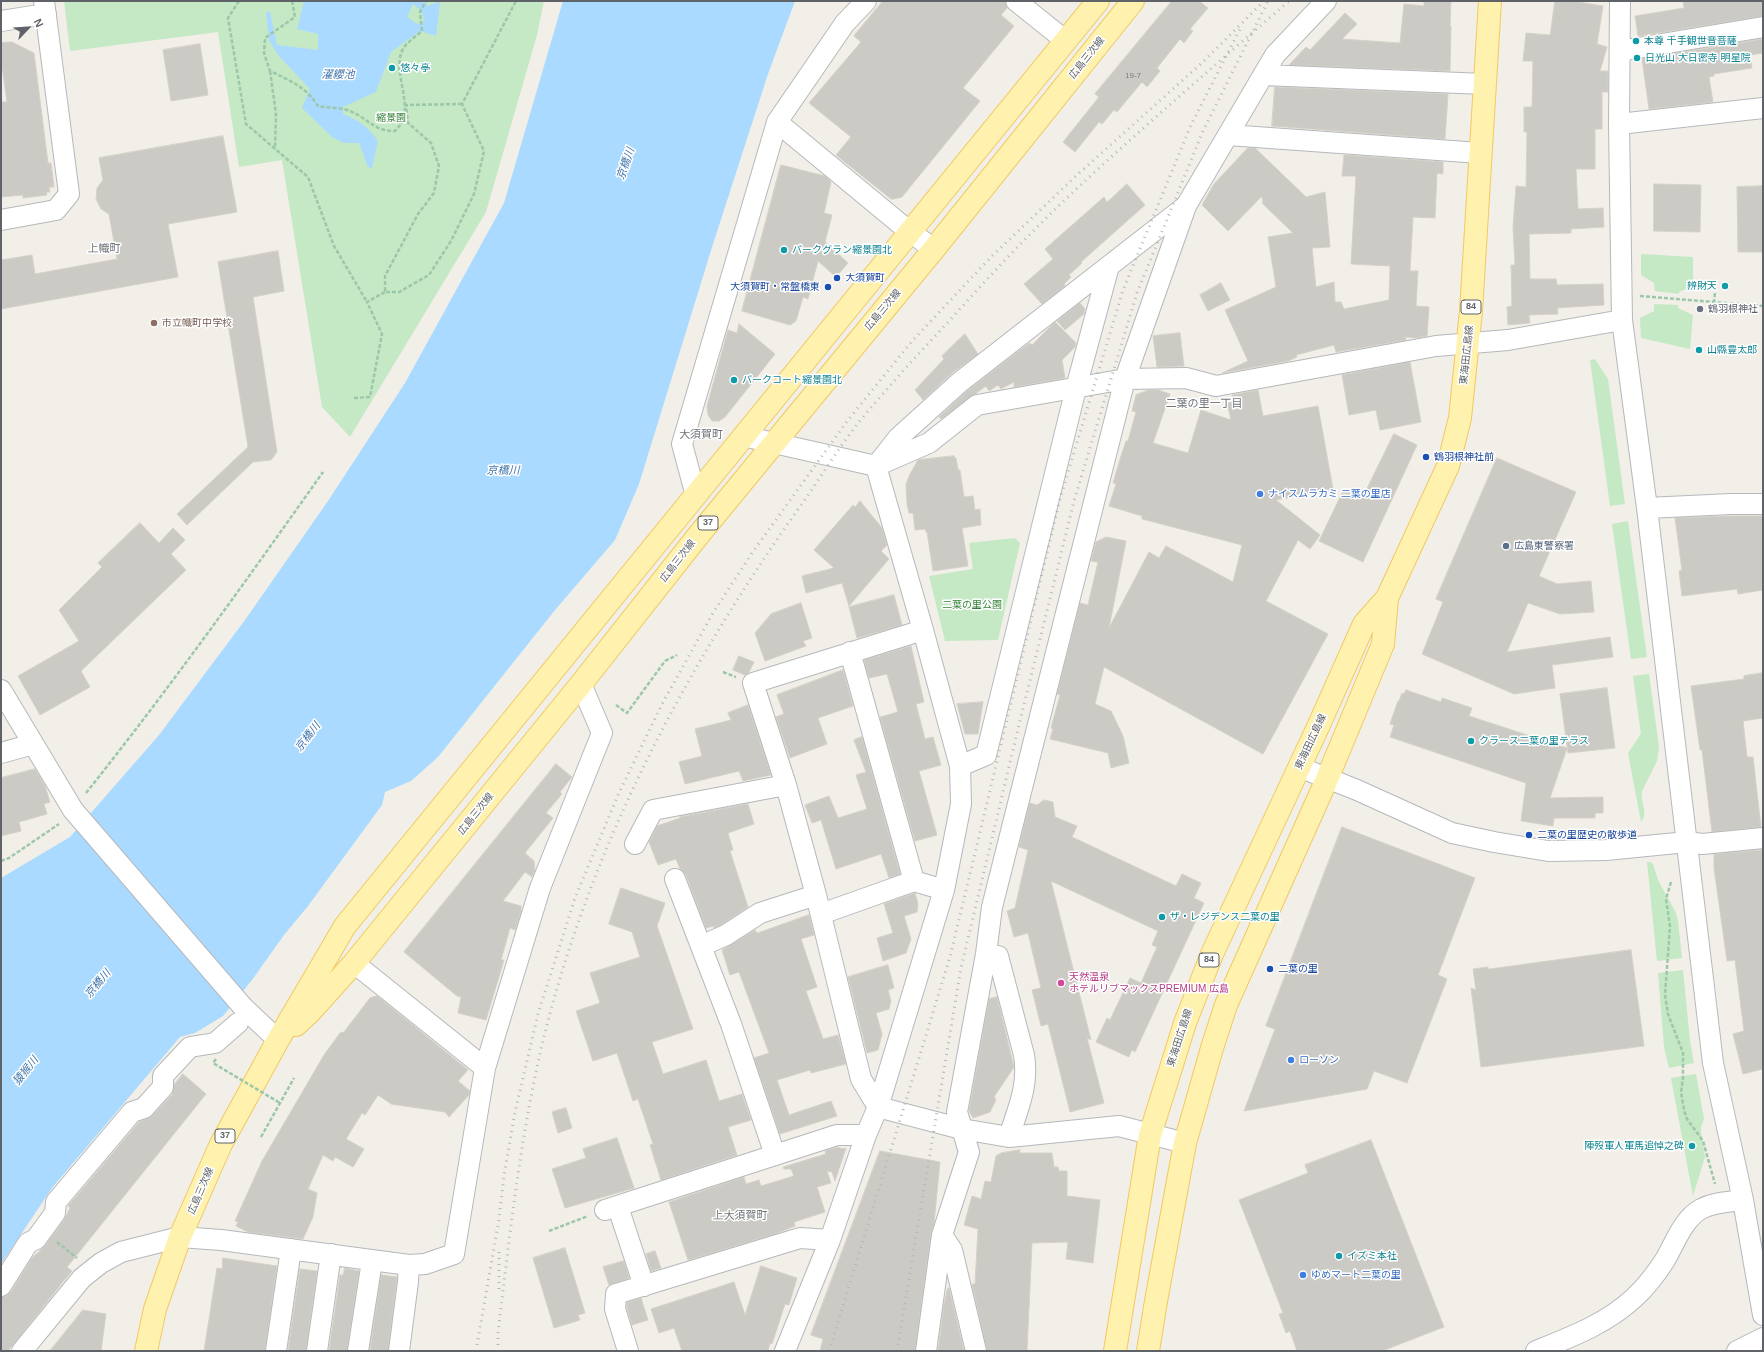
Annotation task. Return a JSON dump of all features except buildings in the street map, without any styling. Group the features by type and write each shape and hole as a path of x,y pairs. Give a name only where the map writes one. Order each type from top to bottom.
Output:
{"main road":[{"name":"広島三次線","path":"146,1351 155,1309 180,1237 221,1144 278,1040 345,926 1098,1"},
{"name":"広島三次線","path":"278,1040 310,1012 354,963 581,684 773,443 934,249 1132,1"},
{"name":"東海田広島線","path":"1115,1351 1150,1135 1185,1023 1212,954 1364,624 1387,598 1448,466 1460,418 1468,343 1490,1"},
{"name":"東海田広島線","path":"1148,1351 1185,1143 1226,1004 1327,779 1383,644 1387,598"}],"street":[{"path":"696,496 682,444 777,122 845,23 866,1"},
{"path":"1016,1 1066,41"},
{"path":"926,1351 942,1236 969,1152 957,1112 986,954 992,907 1125,379 1186,206 1274,55 1326,1"},
{"path":"1620,1 1619,124 1622,320 1647,508 1713,1063 1743,1200 1763,1315"},
{"path":"1,21 45,8 69,194 56,210 1,220"},
{"path":"1620,51 1763,27"},
{"path":"1263,75 1485,84"},
{"path":"1619,124 1763,108"},
{"path":"777,122 910,232 934,249"},
{"path":"1228,135 1480,153"},
{"path":"876,466 898,438 960,382 1186,206"},
{"path":"960,766 986,755 1076,388 1109,266"},
{"path":"743,436 876,466 929,443 977,405 1125,379 1186,378 1216,386 1436,346 1508,340 1622,320"},
{"path":"785,1351 830,1240 866,1135 878,1107 944,890 961,804 960,766 876,466"},
{"path":"1647,508 1763,504"},
{"path":"923,630 754,683 786,784 816,895 861,1079 878,1107 962,1129 1009,1137 1119,1126 1185,1143"},
{"path":"850,652 914,881"},
{"path":"22,1351 82,1278 101,1263 121,1252 180,1237 221,1240 409,1265 425,1264 454,1254 485,1068 540,888 602,733 581,684"},
{"path":"1,690 73,810 73,819 240,1015 278,1040"},
{"path":"1,753 33,744"},
{"path":"1299,767 1452,833 1548,851 1606,850 1687,842 1702,844 1763,838"},
{"path":"635,844 653,810 786,784"},
{"path":"675,879 731,1024 775,1155"},
{"path":"821,914 914,881 944,890"},
{"path":"701,946 726,936 760,914 816,895"},
{"path":"986,954 998,956 1024,1055 1026,1070 1025,1085 1009,1137"},
{"path":"354,963 485,1068"},
{"path":"1,1286 28,1243 36,1239 55,1213 56,1202 132,1112 144,1108 163,1087 164,1076 190,1047 215,1042 240,1015"},
{"path":"644,1286 612,1208 837,1135 866,1135"},
{"path":"1536,1351 1585,1331 1619,1310 1649,1282 1664,1262 1690,1217 1701,1209 1710,1205 1743,1200"},
{"path":"942,1236 952,1250 976,1351"},
{"path":"628,1351 615,1310 616,1294 800,1238 830,1240"},
{"path":"276,1351 291,1249"},
{"path":"317,1351 330,1254"},
{"path":"358,1351 372,1261"},
{"path":"399,1351 409,1265"},
{"path":"1737,1351 1763,1338"}],"path":[{"path":"240,1 228,18 246,124 308,178 334,246 367,302 382,334 370,397 354,398"},
{"path":"275,149 276,114 270,71 264,53 265,38 295,17 292,1"},
{"path":"462,104 516,1"},
{"path":"385,292 385,276 418,214 434,193 439,166 432,143 408,123 401,80 400,59 404,47 422,31 420,12 425,2"},
{"path":"270,71 308,92 318,106 332,109 345,109 361,116 376,128 386,131 395,130 403,121 406,105"},
{"path":"367,302 385,292 399,292 429,275 451,242 474,194 484,151 462,104"},
{"path":"406,105 462,104"},
{"path":"1714,292 1714,303"},
{"path":"1633,295 1763,306"},
{"path":"85,794 135,732 217,622 323,472"},
{"path":"616,705 627,713 665,662 677,655"},
{"path":"1,861 9,858 73,819"},
{"path":"1672,878 1666,899 1670,934 1665,995 1668,1014 1683,1053 1683,1078 1681,1092 1684,1110 1687,1118 1702,1141 1715,1186"},
{"path":"216,1059 213,1063 280,1103"},
{"path":"261,1138 294,1078"},
{"path":"549,1231 612,1208"},
{"path":"42,1231 78,1259"}],"green space":[{"name":"縮景園","path":"64,1 544,1 537,35 486,212 350,437 322,407 282,160 239,167 218,32 70,51"},
{"path":"1641,254 1693,257 1693,286 1679,292 1679,294 1655,291 1654,283 1641,275"},
{"path":"1654,304 1678,305 1678,308 1693,315 1690,349 1641,338 1640,318 1654,311"},
{"path":"1595,359 1608,379 1625,504 1610,506 1590,360"},
{"path":"1628,521 1647,657 1631,659 1612,524"},
{"name":"二葉の里公園","path":"1015,538 1020,543 998,640 945,641 929,576 973,569 969,543"},
{"path":"1649,674 1659,747 1657,761 1642,791 1644,815 1641,822 1628,753 1641,734 1633,676"},
{"path":"1647,862 1653,864 1658,880 1676,913 1682,958 1657,961"},
{"path":"1683,970 1690,1041 1694,1063 1669,1068 1664,1047 1658,973"},
{"path":"1696,1074 1704,1119 1701,1127 1701,1133 1705,1157 1693,1196 1671,1078"}],"water":[{"name":"濯纓池","path":"304,1 424,1 428,6 440,1 436,36 420,31 391,52 376,92 343,107 343,114 363,125 378,141 372,168 368,167 359,143 344,143 332,137 302,108 310,89 278,55 269,40 266,12 270,12 277,45 318,50 318,34 297,29","holes":["413,4 419,9 424,17 423,23 417,24 407,17"]},
{"name":"京橋川","path":"563,1 795,1 768,74 713,244 639,484 615,540 555,610 438,757 411,781 385,792 382,805 308,906 284,935 252,980 223,1016 195,1033 180,1037 52,1188 1,1264 1,878 70,837 159,735 245,620 328,501 405,383 504,203"}],"railway":[{"path":"476,1351 499,1219 504,1176 515,1112 538,1014 575,898 618,795 662,704 713,613 752,553 848,420 913,340 992,256 1077,175 1203,62 1264,1"},
{"path":"897,1351 961,968 1074,501 1137,293 1203,131 1268,1"},
{"path":"498,1351 498,1333 508,1245 520,1158 536,1071 558,985 579,920 603,856 661,732 693,673 728,614 765,557 859,422 892,383 1032,232 1067,198 1160,113 1289,1"},
{"path":"829,1351 950,957 1060,499 1123,290 1191,125 1241,27"},
{"path":"499,1247 499,1289"}],"place":[{"name":"本尊 千手観世音菩薩","path":"1636,41"},
{"name":"日光山 大日密寺 明星院","path":"1637,58"},
{"name":"悠々亭","path":"392,68"},
{"name":"パークグラン縮景園北","path":"784,250"},
{"name":"大須賀町","path":"837,278"},
{"name":"辨財天","path":"1725,286"},
{"name":"大須賀町・常盤橋東","path":"828,287"},
{"name":"鶴羽根神社","path":"1700,309"},
{"name":"市立幟町中学校","path":"154,323"},
{"name":"山縣豊太郎","path":"1699,350"},
{"name":"パークコート縮景園北","path":"734,380"},
{"name":"鶴羽根神社前","path":"1426,457"},
{"name":"ナイスムラカミ 二葉の里店","path":"1260,494"},
{"name":"広島東警察署","path":"1506,546"},
{"name":"クラース二葉の里テラス","path":"1471,741"},
{"name":"二葉の里歴史の散歩道","path":"1529,835"},
{"name":"ザ・レジデンス二葉の里","path":"1162,917"},
{"name":"二葉の里","path":"1270,969"},
{"name":"天然温泉 ホテルリブマックスPREMIUM 広島","path":"1061,983"},
{"name":"ローソン","path":"1291,1060"},
{"name":"陣歿軍人軍馬追悼之碑","path":"1692,1146"},
{"name":"イズミ本社","path":"1339,1256"},
{"name":"ゆめマート二葉の里","path":"1303,1275"}],"district":[{"name":"上幟町","path":"104,249"},
{"name":"二葉の里一丁目","path":"1204,404"},
{"name":"大須賀町","path":"701,435"},
{"name":"上大須賀町","path":"740,1216"}],"water label":[{"name":"猿猴川","path":"26,1071"}]}
